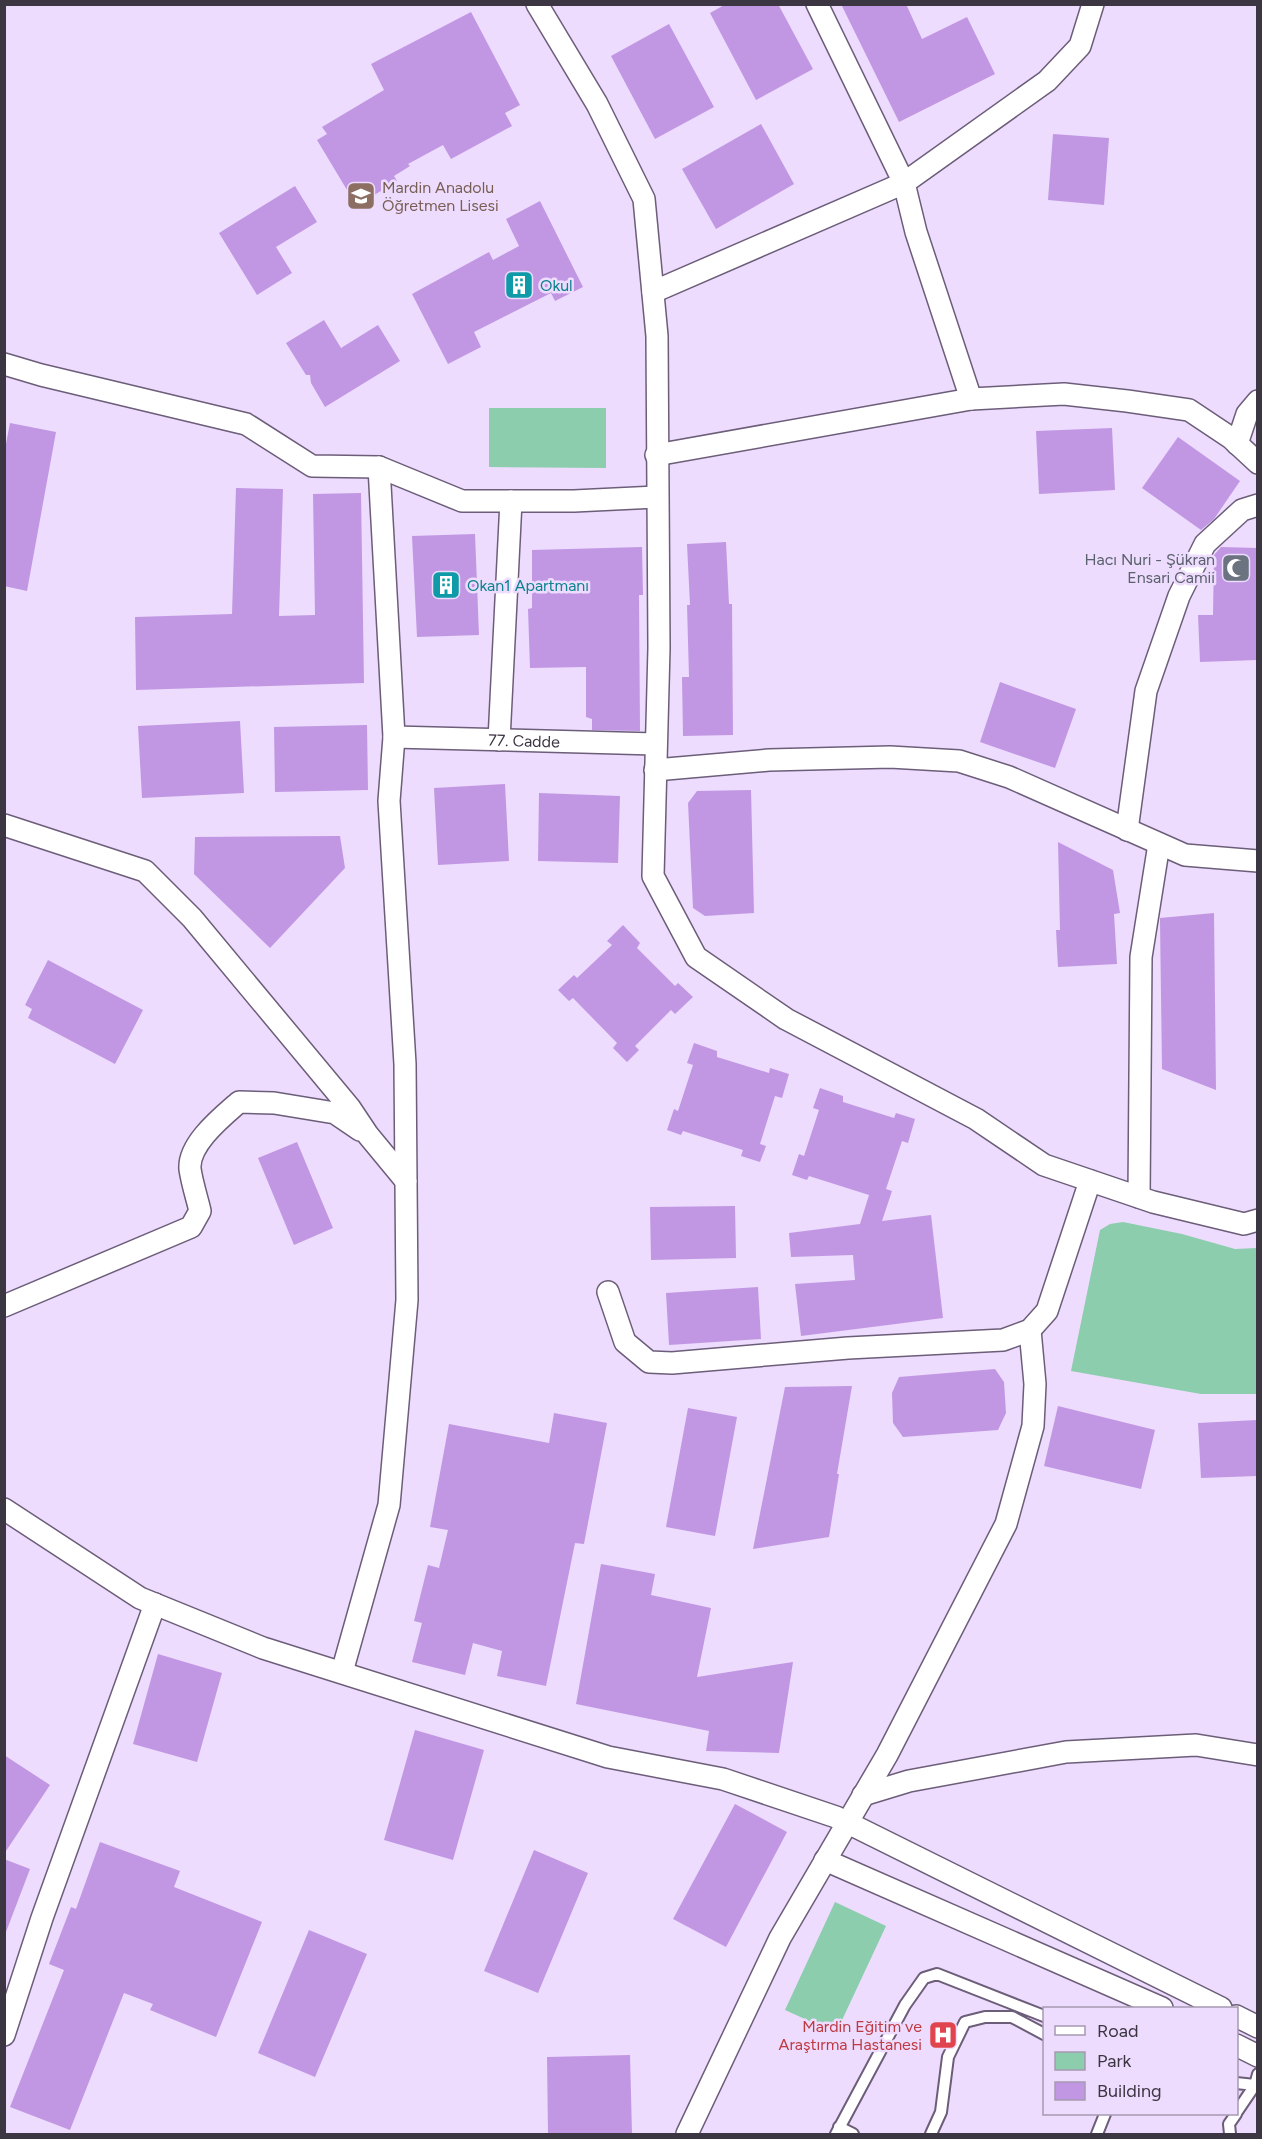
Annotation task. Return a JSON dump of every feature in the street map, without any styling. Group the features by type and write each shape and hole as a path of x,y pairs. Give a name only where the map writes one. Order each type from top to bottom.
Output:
{"street":[{"path":"537,4 597,104 644,199 657,336 656,497 659,648 653,876 696,957 786,1019 976,1119 1044,1165 1139,1197 1244,1224 1257,1220"},
{"path":"817,4 904,183 916,232 971,399"},
{"path":"653,292 904,183 1047,81 1080,46 1093,4"},
{"path":"4,364 246,424 312,466 379,467 462,501 574,501 656,497"},
{"path":"656,455 971,399 1064,394 1127,400 1189,410 1237,444 1257,463"},
{"path":"1237,444 1247,414 1257,401"},
{"path":"342,1672 389,1505 407,1300 405,1064 389,801 394,737 379,467"},
{"path":"499,740 511,501"},
{"path":"1127,830 1146,691 1179,596 1205,544 1242,510 1257,505"},
{"name":"77. Cadde","path":"394,737 655,744"},
{"path":"655,770 769,760 890,757 959,761 1009,777 1185,855 1257,861"},
{"path":"4,825 145,871 192,918 350,1108 368,1135 406,1181"},
{"path":"1139,1197 1141,957 1159,844"},
{"path":"4,1306 191,1227 200,1211 190,1167 196,1146 216,1122 239,1102 274,1103 335,1113 368,1135"},
{"path":"608,1292 625,1342 649,1362 672,1363 848,1348 1003,1340 1030,1330 1047,1311 1090,1181"},
{"path":"687,2134 780,1938 887,1755 1006,1524 1033,1426 1035,1384 1030,1330"},
{"path":"4,1509 140,1598 262,1648 431,1702 608,1757 723,1779 836,1817 1219,2007"},
{"path":"4,2035 42,1918 155,1604"},
{"path":"863,1795 909,1781 1066,1752 1196,1745 1257,1755"},
{"path":"825,1860 1160,2007"},
{"path":"1238,2017 1257,2027"},
{"path":"1238,2046 1257,2056"}],"lane":[{"path":"853,2134 837,2131 905,2005 924,1978 937,1974 1043,2016"},
{"path":"932,2134 941,2112 948,2057 965,2022 985,2017 1012,2018 1043,2034"},
{"path":"1238,2083 1256,2080"},
{"path":"1238,2110 1256,2080"},
{"path":"1096,2134 1105,2115"},
{"path":"1230,2134 1230,2124 1235,2115"}],"green space":[{"path":"489,408 606,408 606,468 489,467"},
{"path":"1123,1222 1182,1234 1235,1249 1257,1248 1257,1394 1201,1394 1071,1371 1100,1230 1110,1224"},
{"path":"835,1902 886,1926 836,2033 785,2010"}],"building":[{"path":"726,4 778,4 813,69 756,100 710,13"},
{"path":"841,4 906,4 922,39 967,17 995,74 899,122"},
{"path":"471,12 520,105 505,113 512,126 451,159 443,145 408,164 410,166 394,176 397,181 371,197 368,191 353,200 317,140 327,134 322,127 384,90 371,64"},
{"path":"669,24 714,107 655,139 611,56"},
{"path":"761,124 794,184 716,229 682,169"},
{"path":"1053,134 1109,138 1104,205 1048,200"},
{"path":"295,186 317,222 276,247 292,273 257,295 219,233"},
{"name":"Okul","path":"540,201 583,287 555,301 551,293 474,332 481,347 448,364 412,294 489,252 493,260 519,246 506,219"},
{"path":"324,320 341,348 378,325 400,361 325,407 311,383 310,375 306,375 286,343"},
{"path":"10,423 56,432 27,591 4,586 4,454"},
{"path":"1112,428 1115,490 1039,494 1036,431"},
{"path":"1178,437 1240,481 1214,519 1201,530 1142,488"},
{"path":"236,488 283,489 279,616 315,615 313,494 361,493 364,683 136,690 135,617 232,614"},
{"name":"Okan1 Apartmanı","path":"475,534 479,635 417,637 412,536"},
{"path":"726,542 729,604 732,604 733,735 683,736 682,677 689,677 687,605 690,605 687,544"},
{"path":"642,547 643,595 639,595 640,731 592,730 592,719 586,717 586,667 530,668 528,609 532,608 532,550"},
{"path":"1221,547 1257,548 1257,660 1200,662 1198,615 1213,615 1214,555"},
{"path":"1000,682 1076,709 1055,768 980,742"},
{"path":"240,721 244,793 142,798 138,726"},
{"path":"367,725 368,790 275,792 274,727"},
{"path":"505,784 509,861 438,865 434,788"},
{"path":"751,790 754,913 705,916 693,908 688,803 697,791"},
{"path":"539,793 620,796 618,863 538,861"},
{"path":"340,836 345,868 270,948 194,874 195,837"},
{"path":"1058,842 1113,870 1120,913 1114,914 1117,964 1058,967 1056,930 1060,930"},
{"path":"1214,913 1216,1090 1162,1069 1160,921 1160,918"},
{"path":"623,925 640,943 637,948 675,986 678,983 693,997 675,1014 671,1010 635,1046 639,1050 627,1062 613,1048 617,1043 573,998 569,1001 558,990 574,975 577,978 612,945 607,941"},
{"path":"48,960 143,1010 115,1064 28,1018 32,1009 25,1005"},
{"path":"694,1043 717,1051 717,1057 769,1073 770,1068 789,1074 782,1098 775,1096 760,1144 766,1146 760,1162 741,1156 743,1150 683,1131 681,1135 667,1130 674,1109 678,1111 693,1065 687,1063"},
{"path":"820,1088 843,1096 843,1102 894,1118 896,1113 915,1119 908,1143 902,1141 886,1189 892,1191 882,1221 931,1215 943,1318 801,1336 795,1284 855,1280 853,1255 791,1257 789,1233 860,1224 869,1195 809,1176 807,1180 792,1175 799,1154 804,1156 819,1110 813,1108"},
{"path":"297,1142 333,1228 294,1245 258,1158"},
{"path":"735,1206 736,1258 651,1260 650,1207"},
{"path":"758,1287 761,1339 669,1345 666,1293"},
{"path":"995,1369 1004,1382 1006,1413 998,1430 903,1437 893,1423 892,1393 899,1377"},
{"path":"852,1386 829,1537 753,1549 785,1387"},
{"path":"1058,1406 1155,1430 1141,1489 1044,1466"},
{"path":"688,1408 737,1417 715,1536 666,1527"},
{"path":"554,1413 607,1423 584,1544 575,1543 546,1686 497,1676 502,1651 473,1643 465,1675 412,1662 422,1623 414,1621 428,1565 439,1568 448,1530 430,1527 449,1424 549,1443"},
{"path":"1257,1420 1257,1476 1201,1478 1198,1423"},
{"path":"601,1564 655,1574 651,1595 711,1608 697,1677 793,1662 779,1753 706,1751 709,1731 576,1704"},
{"path":"158,1654 222,1673 197,1762 133,1744"},
{"path":"415,1730 484,1750 453,1860 384,1840"},
{"path":"4,1755 50,1785 4,1854"},
{"path":"735,1804 787,1832 726,1947 673,1919"},
{"path":"100,1842 180,1871 174,1887 262,1922 216,2037 150,2010 153,2004 124,1993 70,2130 10,2107 64,1970 49,1964 71,1907 76,1909"},
{"path":"534,1850 588,1873 538,1993 484,1971"},
{"path":"4,1859 30,1869 6,1932 4,1931"},
{"path":"309,1930 367,1954 315,2077 258,2053"},
{"path":"630,2055 632,2134 548,2134 547,2057"}],"place":[{"name":"Mardin Anadolu Öğretmen Lisesi","path":"361,196"},
{"name":"Okul","path":"519,285"},
{"name":"Hacı Nuri - Şükran Ensari Camii","path":"1236,568"},
{"name":"Okan1 Apartmanı","path":"446,585"},
{"name":"Mardin Eğitim ve Araştırma Hastanesi","path":"943,2035"}]}
